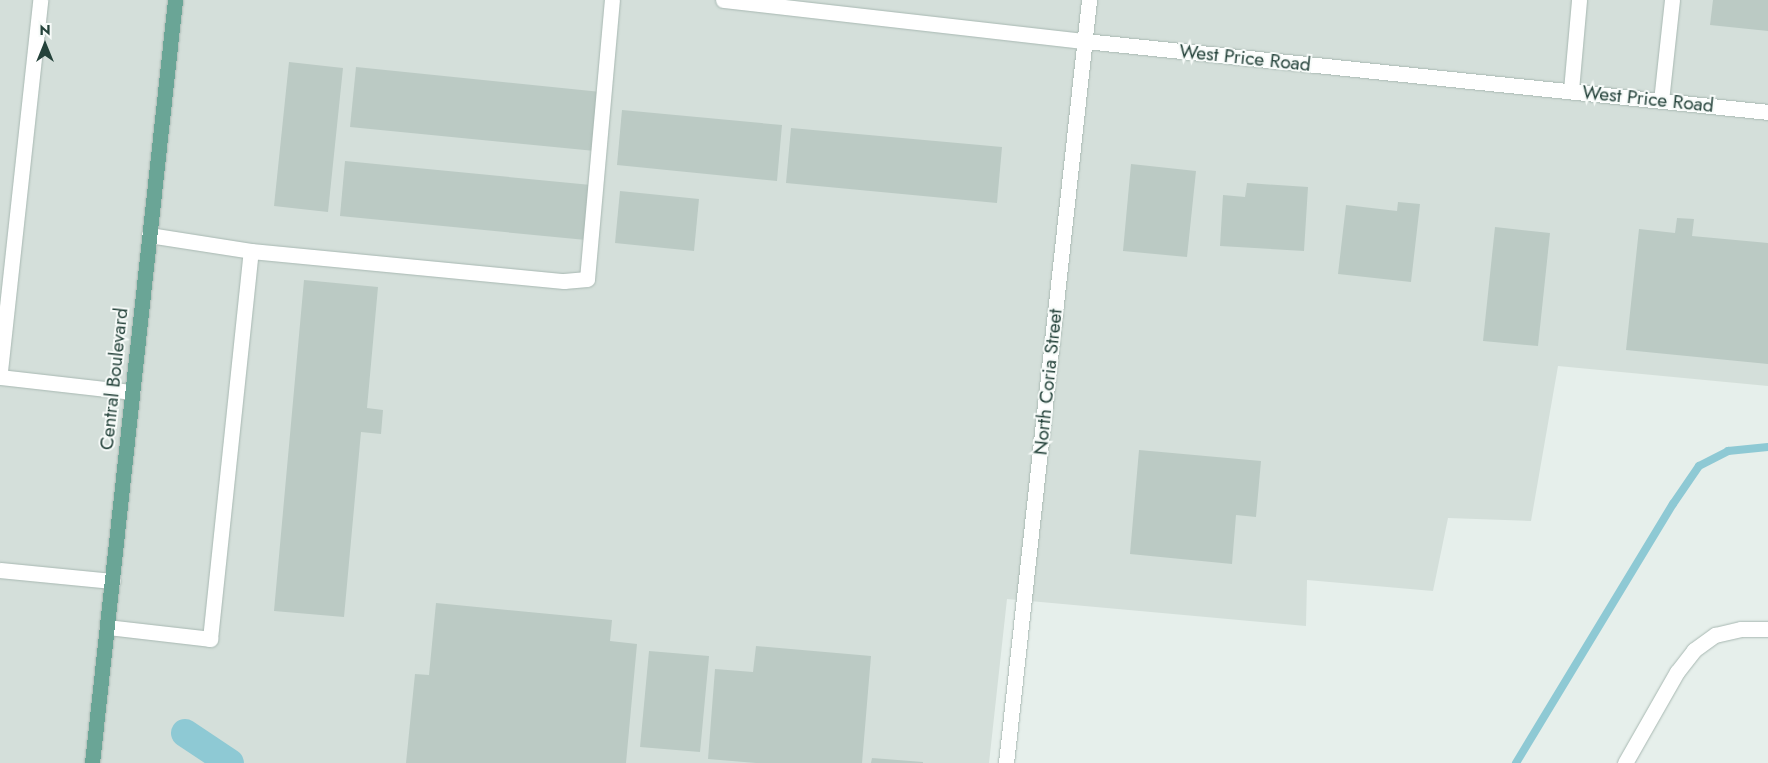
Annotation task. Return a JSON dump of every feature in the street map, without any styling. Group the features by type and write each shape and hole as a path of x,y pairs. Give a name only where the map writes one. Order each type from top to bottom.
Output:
{"main road":[{"path":"0,371 40,0"},
{"name":"Central Boulevard","path":"92,763 175,0"},
{"path":"149,235 251,252 564,281 587,279 612,0"},
{"name":"West Price Road","path":"723,0 765,2 1085,41 1571,90 1768,112"},
{"name":"North Coria Street","path":"1006,763 1089,0"},
{"path":"1571,90 1579,0"},
{"path":"1661,101 1672,0"},
{"path":"107,627 210,638 251,252"},
{"path":"0,377 132,392"},
{"path":"0,570 112,581"},
{"path":"1625,763 1677,672 1694,650 1715,635 1740,628 1768,628"}],"shaded area":[{"path":"0,0 1768,0 1768,386 1558,366 1531,521 1448,518 1433,591 1307,580 1306,626 1007,599 989,763 0,763"}],"building":[{"path":"1713,0 1768,0 1768,31 1710,25"},
{"path":"289,62 343,68 328,212 274,206"},
{"path":"356,67 601,92 595,151 350,127"},
{"path":"622,110 782,125 777,181 617,165"},
{"path":"791,128 1002,147 997,203 786,183"},
{"path":"345,161 591,185 586,240 340,216"},
{"path":"1131,164 1196,171 1187,257 1123,251"},
{"path":"1247,183 1308,187 1304,251 1220,246 1223,195 1245,197"},
{"path":"620,191 699,199 694,251 615,243"},
{"path":"1398,202 1420,204 1411,282 1338,274 1346,205 1397,211"},
{"path":"1677,218 1694,219 1692,236 1768,243 1768,364 1626,350 1639,229 1675,233"},
{"path":"1495,227 1550,233 1538,346 1483,341"},
{"path":"304,280 378,287 367,408 383,410 381,434 361,432 344,617 274,611"},
{"path":"1139,450 1261,461 1256,517 1236,515 1232,564 1130,554"},
{"path":"436,603 612,620 610,641 637,644 626,763 406,763 415,674 429,675"},
{"path":"756,646 871,656 862,763 756,763 708,759 715,669 753,672"},
{"path":"649,651 709,656 700,752 640,747"},
{"path":"872,758 923,762 923,763 871,763"}],"waterway":[{"path":"1516,763 1673,504 1699,466 1728,451 1768,447"},
{"path":"185,733 230,763"}]}
